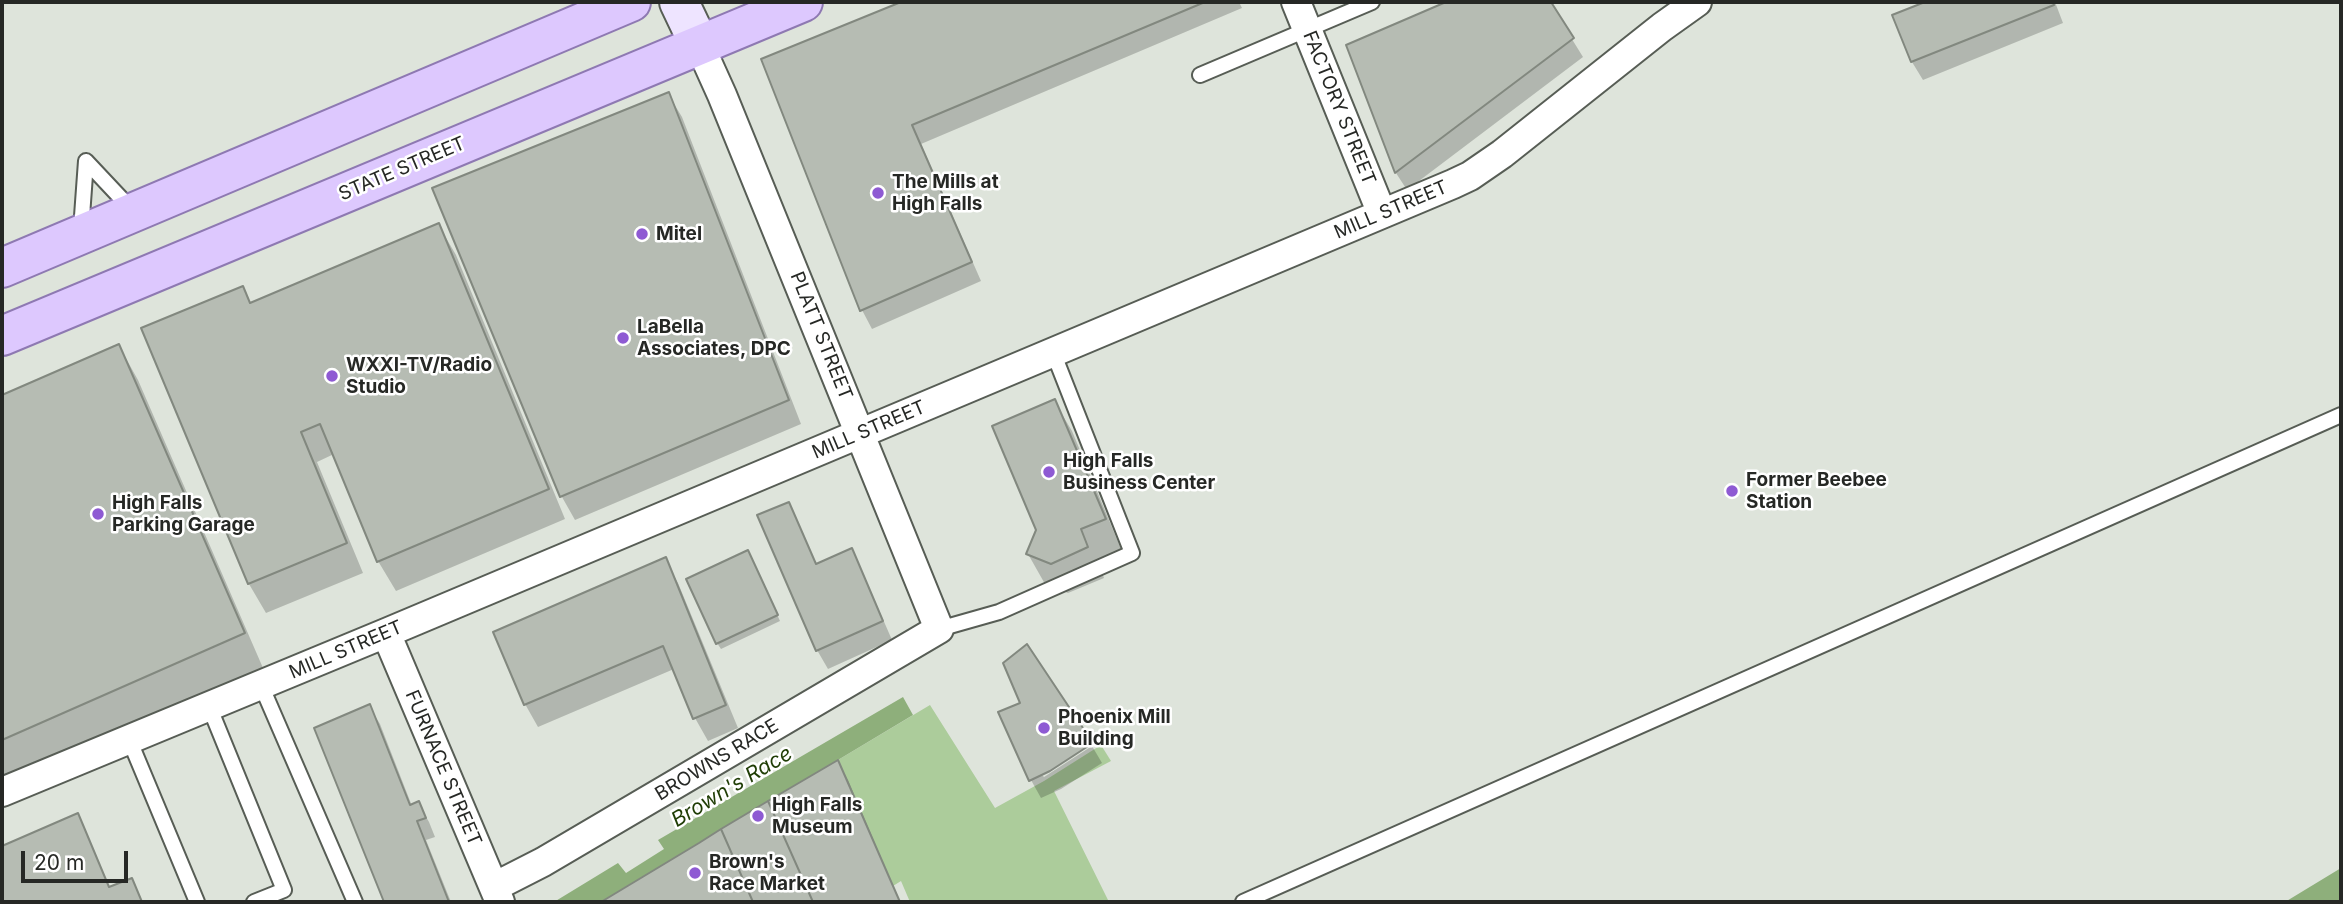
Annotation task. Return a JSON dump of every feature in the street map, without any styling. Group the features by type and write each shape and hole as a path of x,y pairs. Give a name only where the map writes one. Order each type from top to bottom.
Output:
{"main road":[{"path":"2,268 631,2"},
{"path":"679,2 699,44"},
{"name":"STATE STREET","path":"2,336 803,2"}],"street":[{"name":"FACTORY STREET","path":"1296,2 1382,214"},
{"name":"MILL STREET","path":"2,792 1453,184 1485,166 1697,2"},
{"name":"PLATT STREET","path":"699,44 939,629"},
{"name":"BROWNS RACE","path":"497,895 543,862 939,629"},
{"name":"FURNACE STREET","path":"386,633 497,895"}],"lane":[{"path":"1200,75 1372,2"},
{"path":"80,235 86,161 133,211"},
{"path":"939,629 999,612 1132,553 1053,352"},
{"path":"1243,902 2341,415"},
{"path":"261,685 355,902"},
{"path":"209,706 287,896 254,902"},
{"path":"129,740 197,902"}],"shaded area":[{"path":"903,697 913,715 601,902 554,902 618,863 626,873 664,849 658,840"},
{"path":"930,705 995,808 1101,745 1111,761 1054,791 1109,902 910,902 901,881 893,886 838,760"},
{"path":"2341,868 2341,902 2285,902"}],"building":[{"name":"The Mills at High Falls","path":"901,2 1205,2 912,125 972,262 860,311 761,59"},
{"path":"1446,2 1551,2 1574,38 1395,173 1346,45"},
{"path":"1925,2 2053,2 2054,5 1911,62 1892,15"},
{"path":"669,92 789,400 560,497 432,188"},
{"name":"WXXI-TV/Radio Studio","path":"439,223 549,489 377,562 320,424 301,432 347,543 248,584 141,328 243,286 250,303"},
{"name":"High Falls Parking Garage","path":"119,344 245,633 2,740 2,395"},
{"name":"High Falls Business Center","path":"1055,399 1106,519 1081,529 1088,547 1051,564 1026,554 1036,530 992,426"},
{"path":"789,502 816,564 852,548 883,621 816,651 757,515"},
{"path":"748,550 778,615 716,644 686,579"},
{"path":"666,557 726,705 693,719 663,646 524,705 493,632"},
{"name":"Phoenix Mill Building","path":"1027,644 1093,743 1050,771 1029,781 998,712 1020,703 1003,663"},
{"path":"370,704 410,805 419,801 426,818 417,821 449,902 384,902 314,728"},
{"path":"838,760 900,902 813,902 768,801"},
{"path":"768,801 813,902 753,902 721,829"},
{"path":"78,813 109,887 132,878 142,902 2,902 2,846"},
{"name":"Brown's Race Market","path":"721,829 753,902 601,902 699,843"}],"place":[{"name":"The Mills at High Falls","path":"878,193"},
{"name":"Mitel","path":"642,234"},
{"name":"LaBella Associates, DPC","path":"623,338"},
{"name":"WXXI-TV/Radio Studio","path":"332,376"},
{"name":"High Falls Business Center","path":"1049,472"},
{"name":"Former Beebee Station","path":"1732,491"},
{"name":"High Falls Parking Garage","path":"98,514"},
{"name":"Phoenix Mill Building","path":"1044,728"},
{"name":"High Falls Museum","path":"758,816"},
{"name":"Brown's Race Market","path":"695,873"}],"water label":[{"name":"Brown's Race","path":"732,787"}]}
